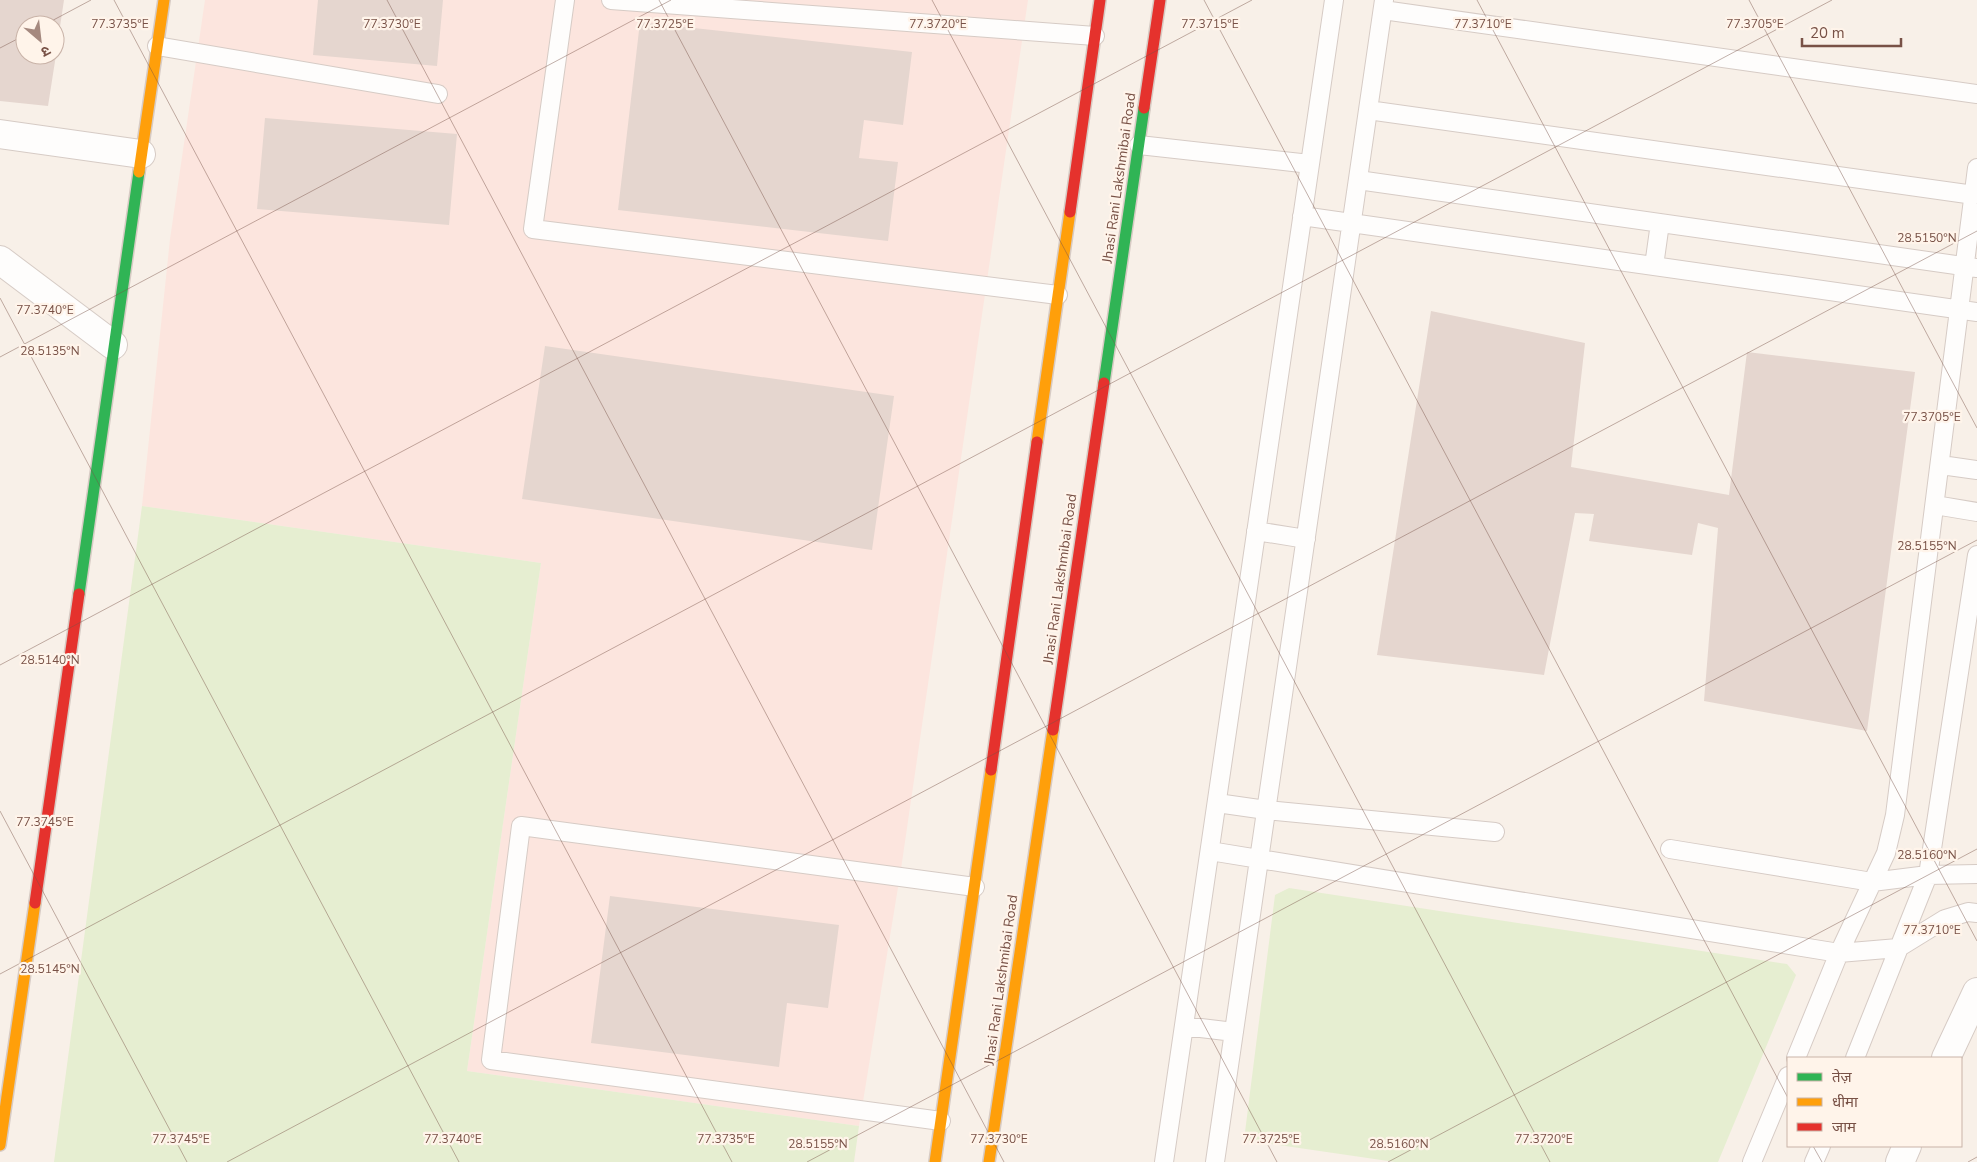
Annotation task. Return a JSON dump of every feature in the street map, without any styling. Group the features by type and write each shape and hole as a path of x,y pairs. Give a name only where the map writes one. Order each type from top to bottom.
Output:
{"main road":[{"path":"0,1145 113,345 164,0"},
{"path":"935,1162 1100,0"},
{"name":"Jhasi Rani Lakshmibai Road","path":"989,1162 1160,0"}],"street":[{"path":"0,134 141,154"},
{"path":"0,260 113,345"},
{"path":"1946,1057 1977,992"},
{"path":"1900,1162 1907,1147"}],"lane":[{"path":"565,0 533,229 1058,295"},
{"path":"612,0 1095,36"},
{"path":"1164,1162 1334,0"},
{"path":"1215,1162 1384,5 1977,94"},
{"path":"157,46 438,94"},
{"path":"1368,110 1974,195"},
{"path":"1139,145 1310,164"},
{"path":"1796,1057 1840,953 1886,853 1894,815 1940,465 1968,310 1977,168"},
{"path":"1358,180 1971,267"},
{"path":"1302,216 1968,310"},
{"path":"1654,266 1660,223"},
{"path":"1940,465 1977,470"},
{"path":"1935,506 1977,512"},
{"path":"1256,531 1306,539"},
{"path":"1855,1057 1928,876 1977,555"},
{"path":"1217,803 1266,810 1495,832"},
{"path":"941,1120 491,1060 522,826 974,887"},
{"path":"1670,849 1872,882 1928,876 1977,874"},
{"path":"1210,851 1840,953 1898,948 1945,919 1968,912 1977,912"},
{"path":"1184,1026 1234,1032"},
{"path":"1752,1162 1787,1078"},
{"path":"1814,1162 1821,1147"}],"shaded area":[{"path":"205,0 1028,0 901,869 859,1126 467,1071 541,563 142,506 170,239"}],"green space":[{"path":"142,506 541,563 467,1071 859,1126 854,1162 54,1162"},
{"path":"1289,888 1787,964 1796,975 1718,1162 1395,1162 1244,1140 1275,895"}],"building":[{"path":"0,0 64,0 62,15 15,15 15,65 54,65 48,106 0,101"},
{"path":"318,0 443,0 437,66 313,55"},
{"path":"640,22 912,52 903,125 864,120 859,158 898,162 888,241 618,210"},
{"path":"265,118 457,134 449,225 257,209"},
{"path":"1431,311 1585,343 1571,467 1729,495 1747,352 1915,372 1867,731 1704,701 1718,528 1698,523 1692,555 1589,541 1594,514 1575,513 1544,675 1377,655"},
{"path":"545,346 894,396 872,550 522,499"},
{"path":"610,896 839,925 828,1008 787,1003 779,1067 591,1043"}],"traffic: fast":[{"path":"1104,383 1144,108"},
{"path":"79,594 139,172"}],"traffic: slow":[{"path":"139,172 164,0"},
{"path":"1037,442 1070,212"},
{"path":"989,1162 1053,730"},
{"path":"935,1162 991,770"},
{"path":"0,1145 35,903"}],"traffic: jam":[{"path":"1070,212 1100,0"},
{"path":"1144,108 1160,0"},
{"path":"1053,730 1104,383"},
{"path":"991,770 1037,442"},
{"path":"35,903 79,594"}]}
